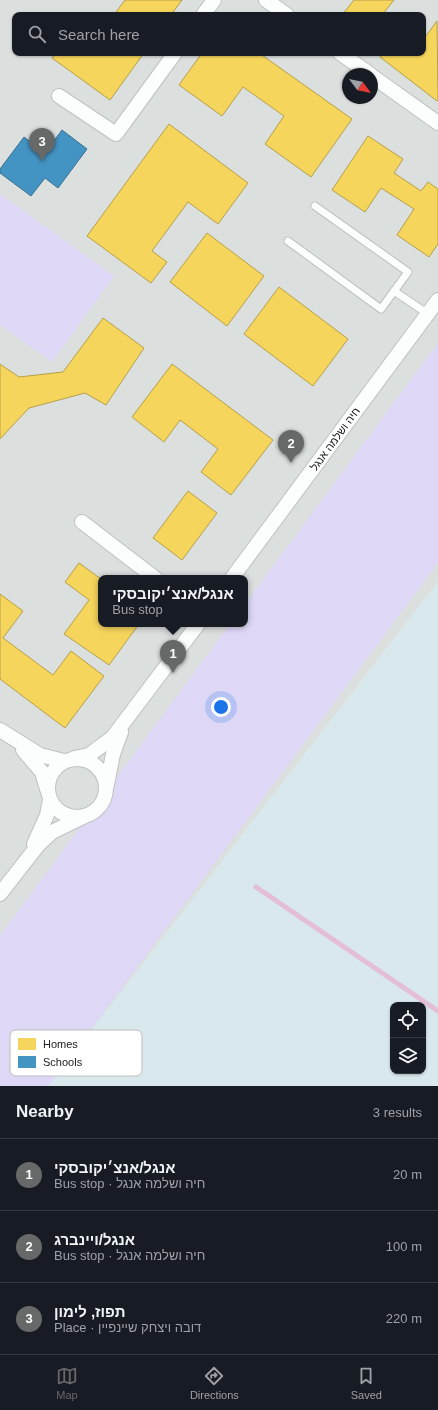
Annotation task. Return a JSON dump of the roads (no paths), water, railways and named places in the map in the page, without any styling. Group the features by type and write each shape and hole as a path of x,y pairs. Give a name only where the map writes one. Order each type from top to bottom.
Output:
{"street":[{"path":"205,12 214,0"},
{"path":"266,0 283,12"},
{"path":"59,96 116,134 174,56"},
{"path":"344,56 361,68"},
{"path":"378,80 438,123"},
{"name":"חיה ושלמה אנגל","path":"234,575 438,300"},
{"path":"82,522 151,575"},
{"path":"30,854 42,828 49,796 48,781 52,772 69,760 89,754 112,738 196,627"},
{"path":"0,894 30,854 52,832 94,812 100,806 105,797 113,754 127,720"},
{"path":"0,730 12,739 40,755 69,760 84,759 96,765 105,777 107,787"},
{"path":"12,739 37,765 46,782 49,796 56,809 64,815 74,817 84,816"}],"lane":[{"path":"288,241 381,310 408,272 315,206"},
{"path":"394,291 428,314"}],"waterway":[{"path":"256,887 438,1011"}],"place":[{"name":"תפוז, לימון","path":"42,161"},
{"name":"אנגל/ויינברג","path":"291,463"},
{"name":"אנגל/אנצ׳יקובסקי","path":"173,673"}]}
